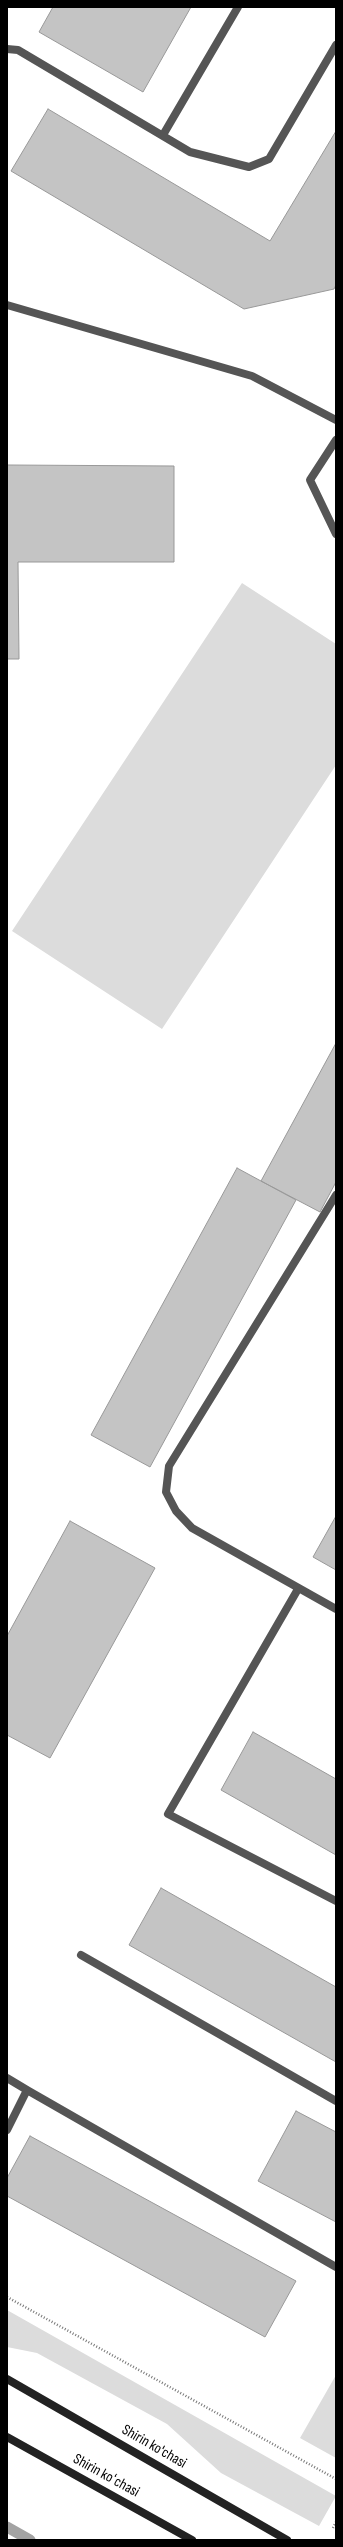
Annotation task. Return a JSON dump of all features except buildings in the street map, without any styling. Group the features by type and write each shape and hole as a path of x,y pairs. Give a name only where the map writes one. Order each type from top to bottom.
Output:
{"main road":[{"name":"Shirin ko'chasi","path":"7,2379 286,2540"},
{"name":"Shirin koʻchasi","path":"7,2436 192,2540"}],"lane":[{"path":"163,135 238,7"},
{"path":"7,49 18,50 190,152 249,167 269,159 336,45"},
{"path":"7,305 252,376 336,420"},
{"path":"336,440 310,480 336,534"},
{"path":"336,1195 169,1466 166,1492 176,1511 192,1528 336,1609"},
{"path":"298,1589 168,1814 336,1901"},
{"path":"81,1954 336,2101"},
{"path":"7,2078 336,2267"},
{"path":"7,2130 27,2090"}],"path":[{"path":"7,2297 336,2479"},
{"path":"333,2528 336,2522"}],"shaded area":[{"path":"242,583 336,644 336,765 162,1029 12,931"},
{"path":"7,2310 336,2496 319,2526 221,2473 167,2424 37,2353 7,2347"},
{"path":"336,2375 336,2458 300,2438"}],"waterway":[{"path":"7,2527 30,2540"}]}
